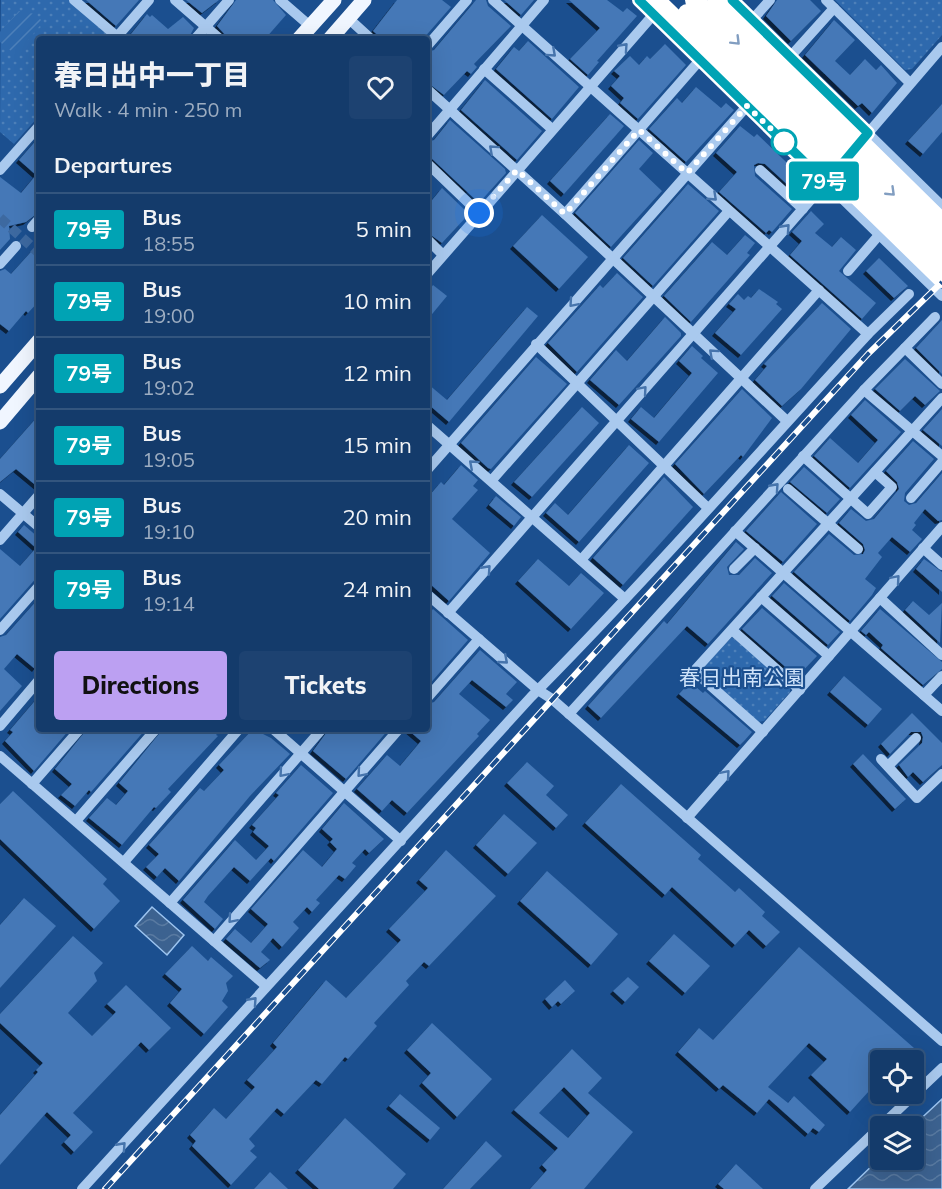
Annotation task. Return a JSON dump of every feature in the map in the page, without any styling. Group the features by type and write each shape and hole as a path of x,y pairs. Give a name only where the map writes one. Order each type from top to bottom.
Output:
{"highway":[{"path":"674,0 942,261"},
{"path":"694,0 942,241"},
{"path":"716,0 942,222"},
{"path":"655,7 942,279"}],"main road":[{"path":"302,36 334,0"},
{"path":"333,36 364,0"},
{"path":"0,386 36,344"},
{"path":"0,422 36,380"}],"street":[{"path":"74,0 115,36"},
{"path":"119,36 149,0"},
{"path":"175,0 216,36"},
{"path":"198,36 229,0"},
{"path":"280,0 310,26"},
{"path":"430,43 466,0"},
{"path":"493,0 728,212 868,334"},
{"path":"430,133 544,0"},
{"path":"639,0 655,7 700,60 942,296"},
{"path":"732,0 942,206"},
{"path":"752,20 770,0"},
{"path":"790,57 830,4 910,82"},
{"path":"430,271 655,7"},
{"path":"348,18 369,36"},
{"path":"448,613 826,183 942,47"},
{"path":"565,214 700,60"},
{"path":"484,69 552,129"},
{"path":"430,92 565,214 787,422"},
{"path":"430,467 747,106"},
{"path":"0,170 36,129"},
{"path":"430,166 479,213"},
{"path":"760,170 803,209"},
{"path":"848,272 928,192"},
{"path":"492,480 728,212"},
{"path":"430,242 443,255"},
{"path":"0,264 16,246"},
{"path":"581,560 819,290"},
{"path":"82,1189 538,690 626,599 868,334 909,294"},
{"path":"569,714 803,456 935,317"},
{"path":"537,344 618,419 708,508"},
{"path":"905,348 942,384"},
{"path":"864,390 942,456"},
{"path":"763,732 694,671 942,398"},
{"path":"430,428 626,599"},
{"path":"803,456 868,514 892,488 875,472"},
{"path":"911,498 942,462"},
{"path":"788,489 858,549"},
{"path":"0,494 36,524"},
{"path":"0,540 36,498"},
{"path":"687,818 942,527"},
{"path":"735,531 942,711"},
{"path":"734,569 755,548"},
{"path":"924,548 942,564"},
{"path":"0,630 36,589"},
{"path":"761,597 829,656"},
{"path":"880,598 942,655"},
{"path":"430,601 448,613 569,714 942,1041"},
{"path":"732,630 800,690"},
{"path":"430,695 479,639"},
{"path":"924,695 942,676"},
{"path":"0,726 36,684"},
{"path":"32,783 77,732"},
{"path":"76,821 153,732"},
{"path":"124,862 236,732"},
{"path":"276,732 401,841"},
{"path":"170,903 319,732"},
{"path":"214,941 396,732"},
{"path":"916,738 885,763 917,798 942,774"},
{"path":"0,756 266,986"},
{"path":"892,1116 942,1068"},
{"path":"815,1189 870,1137"}],"green space":[{"path":"1,0 70,0 106,32 107,36 36,36 36,119 14,144 0,132"},
{"path":"835,0 942,0 942,35 912,69 905,70"},
{"path":"19,11 35,14 43,22 16,55 0,42 0,32"},
{"name":"春日出南公園","path":"732,637 790,686 790,692 764,721 757,722 701,670"}],"water":[{"path":"152,907 184,935 167,955 135,926"},
{"path":"942,1099 942,1189 848,1189 870,1168 870,1170 924,1170 924,1116"}],"building":[{"path":"86,0 139,0 116,26"},
{"path":"186,0 219,0 202,13"},
{"path":"236,0 273,0 286,15 268,36 226,36 217,26"},
{"path":"397,0 442,0 451,7 426,36 379,36 373,31"},
{"path":"476,0 486,0 488,6 511,26 474,64 477,67 471,74 467,71 444,95 430,84 430,51 434,50"},
{"path":"504,0 534,0 521,15"},
{"path":"569,0 607,0 623,12 627,8 637,16 597,61 599,62 588,75 570,59 600,28"},
{"path":"777,0 810,0 821,11 791,41 766,16"},
{"path":"147,14 150,17 152,15 168,29 183,17 194,28 190,36 129,36"},
{"path":"834,20 855,40 835,61 850,75 865,59 876,70 881,65 897,83 872,113 862,103 858,106 805,55"},
{"path":"528,41 579,87 552,119 496,69 514,47 519,51"},
{"path":"665,44 686,65 638,119 620,103 624,98 611,86 620,76 614,71 630,56 639,65 647,56 650,59"},
{"path":"485,80 542,131 517,160 461,110"},
{"path":"696,87 721,108 726,103 734,110 686,162 649,129 677,98 682,103"},
{"path":"942,104 942,132 923,154 908,141"},
{"path":"610,114 624,126 564,194 550,181"},
{"path":"450,120 505,169 506,173 479,203 430,157 430,141 434,140"},
{"path":"740,126 754,137 757,134 812,187 802,198 765,164 754,165 755,176 792,209 772,232 769,230 766,233 719,192 737,172 716,153"},
{"path":"36,140 36,175 19,160"},
{"path":"639,140 653,153 639,169 662,191 611,247 575,213"},
{"path":"36,175 36,214 26,222 9,226 10,239 0,250 0,177 21,193"},
{"path":"688,184 719,211 653,286 623,258"},
{"path":"442,188 469,214 442,243 430,234 430,203"},
{"path":"811,211 824,224 815,233 832,247 841,237 856,250 839,271 876,303 862,319 790,255 802,241 792,232"},
{"path":"542,215 588,257 559,289 513,246"},
{"path":"745,235 755,243 747,253 750,255 691,322 664,296 712,242 727,255"},
{"path":"36,246 36,304 28,313 26,311 9,331 0,324 0,271 5,269 11,274"},
{"path":"879,258 908,286 894,298 866,271"},
{"path":"617,273 643,297 577,372 548,343 600,285 603,288"},
{"path":"433,285 447,296 430,317 430,289"},
{"path":"759,289 778,302 776,304 782,309 741,355 715,333 736,309 729,304 738,294 744,300 748,296 751,298"},
{"path":"822,303 851,329 801,389 782,406 755,380 767,366 764,364"},
{"path":"527,307 538,316 449,422 430,406 430,386 447,400"},
{"path":"665,317 681,333 681,336 619,405 590,380 616,350 627,361"},
{"path":"942,320 942,374 916,348"},
{"path":"692,346 703,356 701,358 718,373 659,442 631,419 641,407 654,418 692,373 679,361"},
{"path":"536,357 567,384 491,469 488,468 461,443"},
{"path":"905,359 940,391 925,405 915,396 900,411 875,389"},
{"path":"742,389 772,418 743,457 741,455 704,494 675,464"},
{"path":"865,400 901,432 850,488 814,456 830,438 858,463 878,440 851,415"},
{"path":"582,407 599,423 532,497 514,482"},
{"path":"942,409 942,446 923,430"},
{"path":"36,418 36,486 16,469 0,482 0,459"},
{"path":"913,441 934,459 905,493 904,501 909,505 916,503 942,473 942,520 938,521 925,509 914,523 916,525 912,530 922,539 910,552 892,537 878,553 882,557 865,579 876,588 850,621 794,572 829,534 854,555 863,554 865,550 863,544 839,523 851,509 866,521 874,519 899,489 897,482 886,471"},
{"path":"629,445 649,463 579,542 546,513 555,503 568,515"},
{"path":"461,465 478,480 473,486 478,490 452,519 490,553 449,601 430,584 430,495 441,482 444,485"},
{"path":"804,467 840,499 827,513 790,482"},
{"path":"664,477 693,507 623,585 593,558"},
{"path":"781,492 817,524 783,562 746,531"},
{"path":"496,496 521,517 514,526 489,505"},
{"path":"24,525 36,535 36,548 18,532"},
{"path":"736,542 744,549 727,567 729,575 739,575 755,558 772,573 708,644 687,626 601,718 588,706 664,621 667,624"},
{"path":"36,548 36,578 0,619 0,549 20,566"},
{"path":"538,559 569,586 581,573 604,593 571,629 518,581"},
{"path":"924,559 942,572 942,592 916,569"},
{"path":"784,583 840,632 828,645 772,596"},
{"path":"36,601 36,668 17,654 4,669 22,686 0,711 0,637 6,635"},
{"path":"913,601 929,615 942,603 940,643 905,610"},
{"path":"762,608 817,656 797,677 742,629"},
{"path":"433,609 468,640 430,684 430,613"},
{"path":"880,609 942,662 942,669 923,685 881,648 883,645 869,632 866,635 861,631"},
{"path":"480,650 517,682 506,694 513,700 506,707 472,680 459,694 490,720 477,734 479,736 407,813 392,800 382,811 357,789 387,755 400,766 421,741 410,732 430,732 430,703 434,702"},
{"path":"844,676 882,709 868,725 830,692"},
{"path":"690,682 703,693 705,691 752,732 740,745 679,694"},
{"path":"36,700 36,732 67,732 34,771 5,741 13,732 10,730"},
{"path":"912,713 942,743 942,765 923,782 913,772 908,777 899,765 922,743 921,732 911,732 890,754 881,744"},
{"path":"85,732 143,732 91,792 89,790 75,806 61,795 72,784 55,769"},
{"path":"161,732 218,732 216,735 218,736 168,789 171,792 156,808 154,807 122,845 89,818 107,798 116,805 128,791 119,783"},
{"path":"250,732 259,732 271,738 290,754 250,796 179,881 165,868 157,877 146,867 159,854 149,845 200,788 204,791 224,770 219,765"},
{"path":"327,732 349,732 351,734 353,732 386,732 346,779 313,751"},
{"path":"863,754 906,799 895,809 853,764"},
{"path":"527,762 554,786 546,795 568,815 556,828 507,783"},
{"path":"301,765 333,793 274,861 271,858 250,881 234,867 208,896 204,902 223,919 215,929 183,900 235,840 256,860 269,846 253,832 256,828 252,825 279,795 276,793"},
{"path":"621,784 701,855 698,859 735,892 739,888 765,912 762,916 780,932 766,946 749,930 735,945 672,887 665,895 585,823"},
{"path":"13,791 107,879 103,884 120,901 94,929 0,839 0,804"},
{"path":"344,803 384,839 369,853 365,849 352,863 356,866 345,879 339,875 316,900 320,903 312,912 307,907 293,922 299,928 282,947 273,938 261,952 270,960 260,968 226,939 235,929 251,943 268,924 251,909 303,850 322,867 337,849 330,842 333,839 322,829"},
{"path":"504,814 537,843 508,874 476,845"},
{"path":"446,850 496,896 429,966 424,962 406,981 409,985 374,1023 377,1026 348,1059 345,1057 322,1084 316,1080 284,1114 277,1108 249,1139 255,1146 250,1151 257,1157 231,1185 192,1146 196,1141 190,1135 214,1108 226,1119 255,1087 247,1080 277,1047 273,1043 326,980 346,998 401,940 389,929 428,888 419,880"},
{"path":"547,871 618,934 591,965 520,901"},
{"path":"24,898 56,926 0,988 0,925"},
{"path":"674,934 710,966 685,993 649,961"},
{"path":"73,936 103,963 94,973 97,981 68,1013 92,1036 116,1012 107,1004 126,985 171,1028 149,1050 141,1042 73,1113 93,1132 74,1152 64,1142 71,1135 47,1112 0,1165 0,1115 38,1072 36,1070 43,1063 0,1023 0,1014"},
{"path":"192,946 208,961 211,957 233,976 226,983 228,991 222,1001 228,1007 204,1034 170,1003 182,989 165,974"},
{"path":"799,947 914,1048 912,1050 870,1050 870,1090 850,1112 811,1075 827,1059 809,1043 768,1087 788,1103 794,1096 825,1125 819,1132 813,1128 808,1134 769,1099 757,1113 723,1085 719,1089 678,1052 699,1028 713,1040"},
{"path":"628,977 639,987 625,1002 613,991"},
{"path":"565,980 575,991 561,1004 558,1001 552,1007 545,999"},
{"path":"432,1023 492,1079 457,1117 422,1083 431,1073 407,1050"},
{"path":"572,1049 602,1078 588,1093 633,1132 584,1189 530,1189 547,1170 542,1165 558,1148 514,1110","holes":["564,1087 590,1113 568,1138 539,1113"]},
{"path":"400,1094 440,1128 430,1140 389,1106"},
{"path":"345,1118 406,1174 393,1189 319,1189 298,1170"},
{"path":"486,1141 502,1156 470,1189 443,1189"},
{"path":"736,1164 763,1189 724,1189 718,1184"},
{"path":"270,1172 288,1189 254,1189"}],"tunnel":[{"path":"0,218 36,250"}],"railway":[{"path":"105,1189 868,354 942,282"}],"bus line":[{"name":"79号","path":"639,0 826,183 868,133 732,0"}],"route":[{"path":"479,213 517,170 565,214 639,130 687,173 747,106 789,146 784,142"}]}
